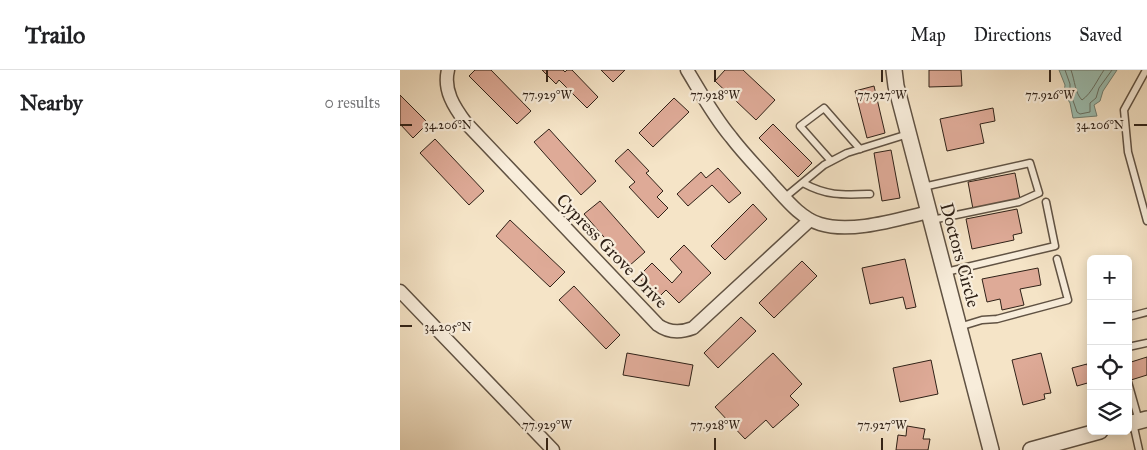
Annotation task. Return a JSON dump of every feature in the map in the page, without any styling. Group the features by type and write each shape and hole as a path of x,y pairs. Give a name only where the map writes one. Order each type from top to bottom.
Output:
{"street":[{"name":"Cypress Grove Drive","path":"448,70 446,80 452,101 466,123 651,318 664,329 678,332 693,328 810,220"},
{"path":"688,70 730,137 784,198 810,220 836,227 875,225 930,216"},
{"name":"Doctors Circle","path":"894,70 991,450"},
{"path":"400,291 553,450"},
{"path":"1031,450 1087,435"}],"lane":[{"path":"1146,70 1124,110 1128,152 1147,221"},
{"path":"831,161 800,126 824,108 860,149"},
{"path":"784,198 831,161 847,153 909,134"},
{"path":"923,187 1030,162 1039,193 1019,202 930,216"},
{"path":"803,183 818,191 838,195 870,194"},
{"path":"945,273 1056,246 1046,202"},
{"path":"959,327 1068,300 1057,259"},
{"path":"1132,317 1147,312"},
{"path":"1132,346 1147,343"},
{"path":"1130,390 1137,422 1139,450"}],"water":[{"path":"1059,70 1117,70 1103,91 1100,101 1094,105 1097,116 1073,118 1070,103 1064,93 1065,85"}],"building":[{"path":"475,70 491,70 531,111 517,124 469,76"},
{"path":"542,70 563,70 565,72 572,70 598,97 587,108 559,80 556,84"},
{"path":"601,70 625,70 613,82"},
{"path":"725,70 743,70 775,100 756,120 715,81"},
{"path":"929,70 961,70 962,86 929,87"},
{"path":"874,86 885,133 867,138 855,91"},
{"path":"400,95 428,123 413,138 400,124"},
{"path":"674,98 689,112 653,147 639,133"},
{"path":"993,108 995,121 980,124 984,143 947,151 940,119"},
{"path":"773,124 812,163 798,177 759,138"},
{"path":"549,129 596,181 581,195 534,142"},
{"path":"435,139 484,191 469,205 420,153"},
{"path":"628,149 649,171 646,173 663,191 657,197 668,208 658,218 629,187 635,182 615,161"},
{"path":"891,150 900,198 882,201 874,153"},
{"path":"718,168 741,193 729,203 712,185 688,206 677,194 701,172 706,178"},
{"path":"1015,173 1020,199 973,209 968,182"},
{"path":"600,201 645,252 629,266 584,214"},
{"path":"753,204 767,219 725,260 711,246"},
{"path":"1017,209 1022,233 1013,235 1014,240 972,249 966,219"},
{"path":"510,220 565,272 550,287 496,236"},
{"path":"684,245 711,273 679,303 666,290 658,298 638,277 652,263 672,283 682,272 670,259"},
{"path":"905,259 916,307 906,309 903,297 870,304 862,268"},
{"path":"802,261 817,276 774,318 759,303"},
{"path":"1038,268 1041,285 1020,289 1024,305 1002,310 1000,299 987,302 982,279"},
{"path":"574,286 620,335 606,349 559,300"},
{"path":"741,317 756,331 718,368 704,353"},
{"path":"627,353 693,365 689,386 623,375"},
{"path":"773,353 802,384 790,396 799,405 773,428 766,420 745,439 715,407"},
{"path":"1041,353 1051,393 1044,394 1045,399 1023,405 1012,360"},
{"path":"1147,357 1147,375 1132,380 1132,362"},
{"path":"931,360 938,394 900,402 893,368"},
{"path":"1087,364 1087,383 1077,386 1072,368"},
{"path":"907,426 925,429 923,439 930,439 928,450 896,450 898,435 906,436"}]}
